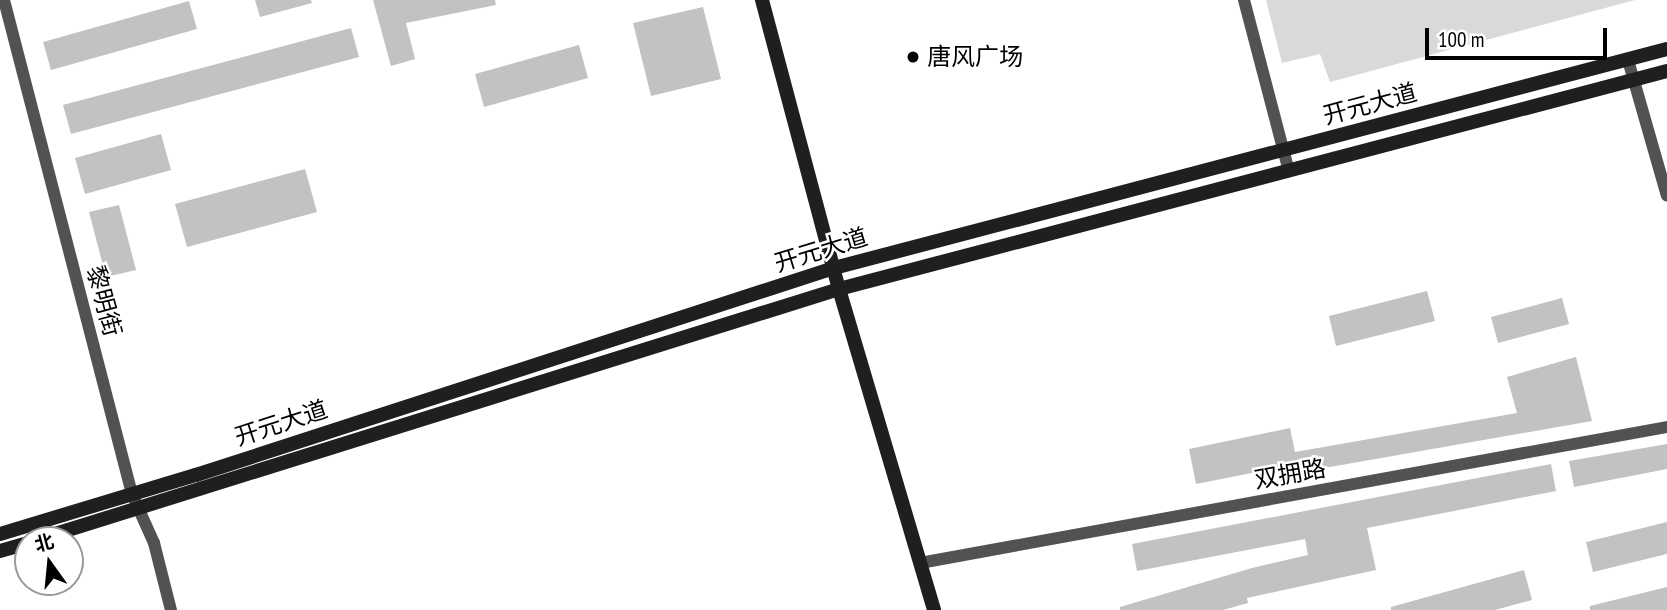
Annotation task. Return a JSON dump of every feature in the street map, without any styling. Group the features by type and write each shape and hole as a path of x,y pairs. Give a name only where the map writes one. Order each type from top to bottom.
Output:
{"main road":[{"path":"762,0 839,289 934,610"},
{"name":"开元大道","path":"0,534 834,268 1667,49"},
{"name":"开元大道","path":"81,526 839,289 1667,71"}],"street":[{"name":"黎明街","path":"4,0 132,494 154,543 171,610"},
{"path":"1244,0 1289,171"},
{"path":"1628,60 1667,196"},
{"name":"双拥路","path":"920,563 1667,427"}],"shaded area":[{"path":"1266,0 1635,0 1330,82 1320,54 1282,63"}],"building":[{"path":"255,0 311,0 312,3 260,17"},
{"path":"373,0 495,0 496,5 406,23 415,59 391,66"},
{"path":"189,1 197,29 51,70 43,42"},
{"path":"703,7 721,79 651,96 633,23"},
{"path":"351,28 359,57 71,134 63,105"},
{"path":"579,45 588,78 484,107 475,74"},
{"path":"161,134 171,170 85,194 75,158"},
{"path":"305,169 317,212 187,247 175,204"},
{"path":"119,205 136,270 106,277 89,212"},
{"path":"1427,291 1435,321 1336,346 1329,316"},
{"path":"1562,298 1569,324 1498,343 1491,317"},
{"path":"1576,357 1592,421 1313,470 1312,461 1196,484 1189,449 1290,428 1295,452 1517,413 1507,377"},
{"path":"1667,444 1667,469 1574,487 1569,461"},
{"path":"1551,464 1556,491 1367,528 1376,570 1247,598 1248,603 1223,610 1120,610 1120,607 1252,568 1308,555 1305,539 1137,571 1132,544"},
{"path":"1667,522 1667,554 1593,572 1586,542"},
{"path":"1524,570 1532,600 1495,610 1391,610 1391,607"},
{"path":"1667,587 1667,610 1590,610 1590,606"}],"place":[{"name":"唐风广场","path":"913,57"}]}
